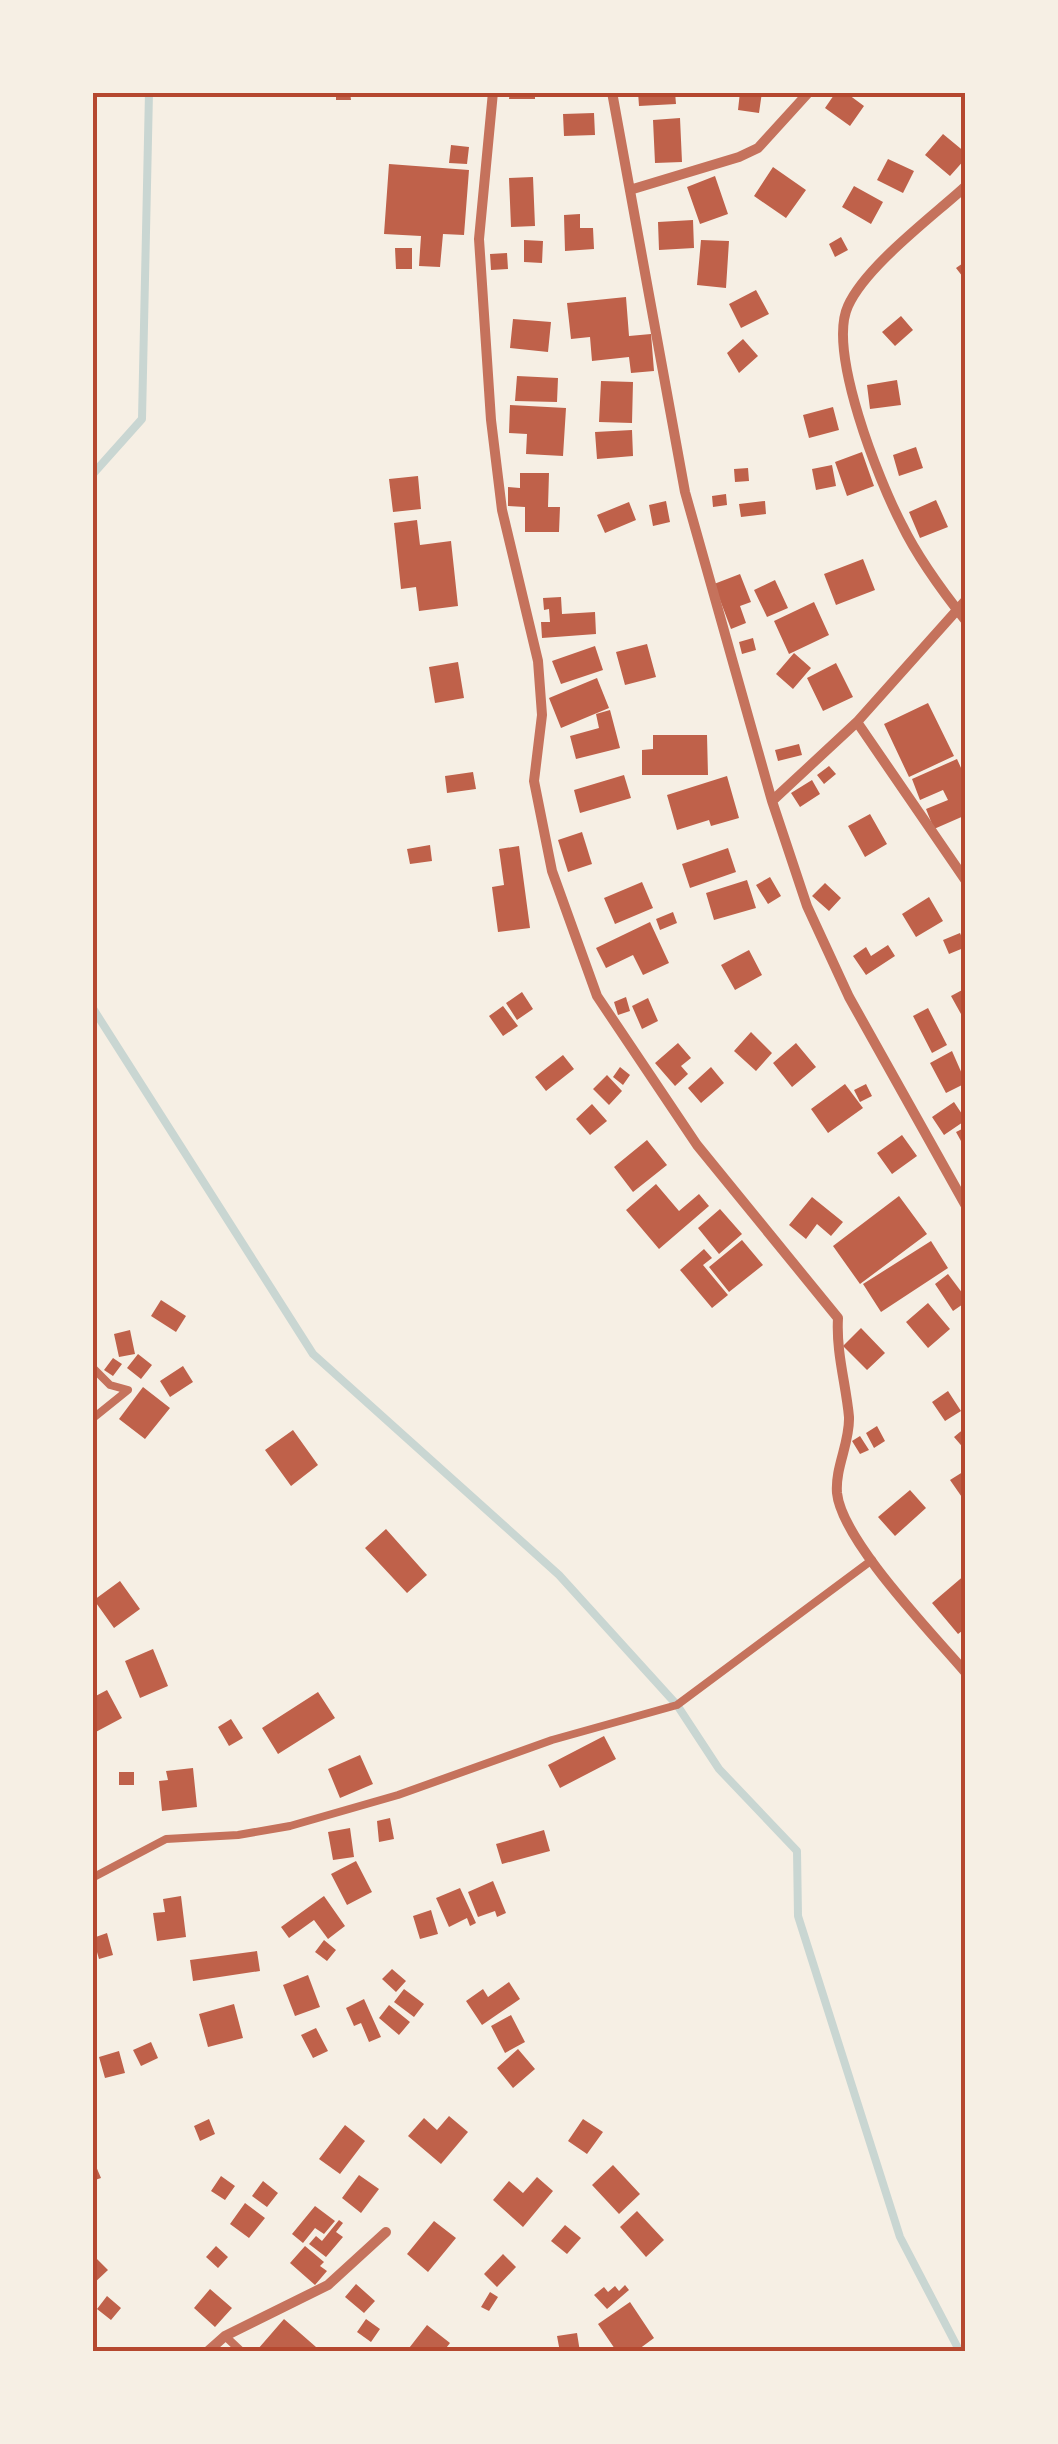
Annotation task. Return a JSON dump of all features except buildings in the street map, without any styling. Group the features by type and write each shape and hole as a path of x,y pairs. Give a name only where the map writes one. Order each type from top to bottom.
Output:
{"street":[{"path":"493,92 480,240 491,420 502,510 538,661 542,714 534,781 552,871 597,996 697,1145 838,1318 836,1341 849,1421 838,1471 837,1494 844,1515 872,1560 966,1673"},
{"path":"612,92 685,492 772,801 807,906 849,997 966,1206"},
{"path":"632,189 758,148 810,92"},
{"path":"966,186 866,279 848,306 842,324 855,409 902,526 966,621"},
{"path":"772,801 857,722 966,600"},
{"path":"857,722 966,880"},
{"path":"207,2352 224,2336 328,2285 386,2232"}],"lane":[{"path":"92,1366 110,1385 128,1390 92,1419"},
{"path":"92,1878 166,1839 238,1836 290,1826 398,1795 552,1740 677,1705 872,1560"},
{"path":"224,2336 242,2352"}],"waterway":[{"path":"92,475 142,419 149,92"},
{"path":"92,1007 313,1354 559,1575 677,1705 719,1769 797,1851 798,1916 900,2237 960,2352"}]}
